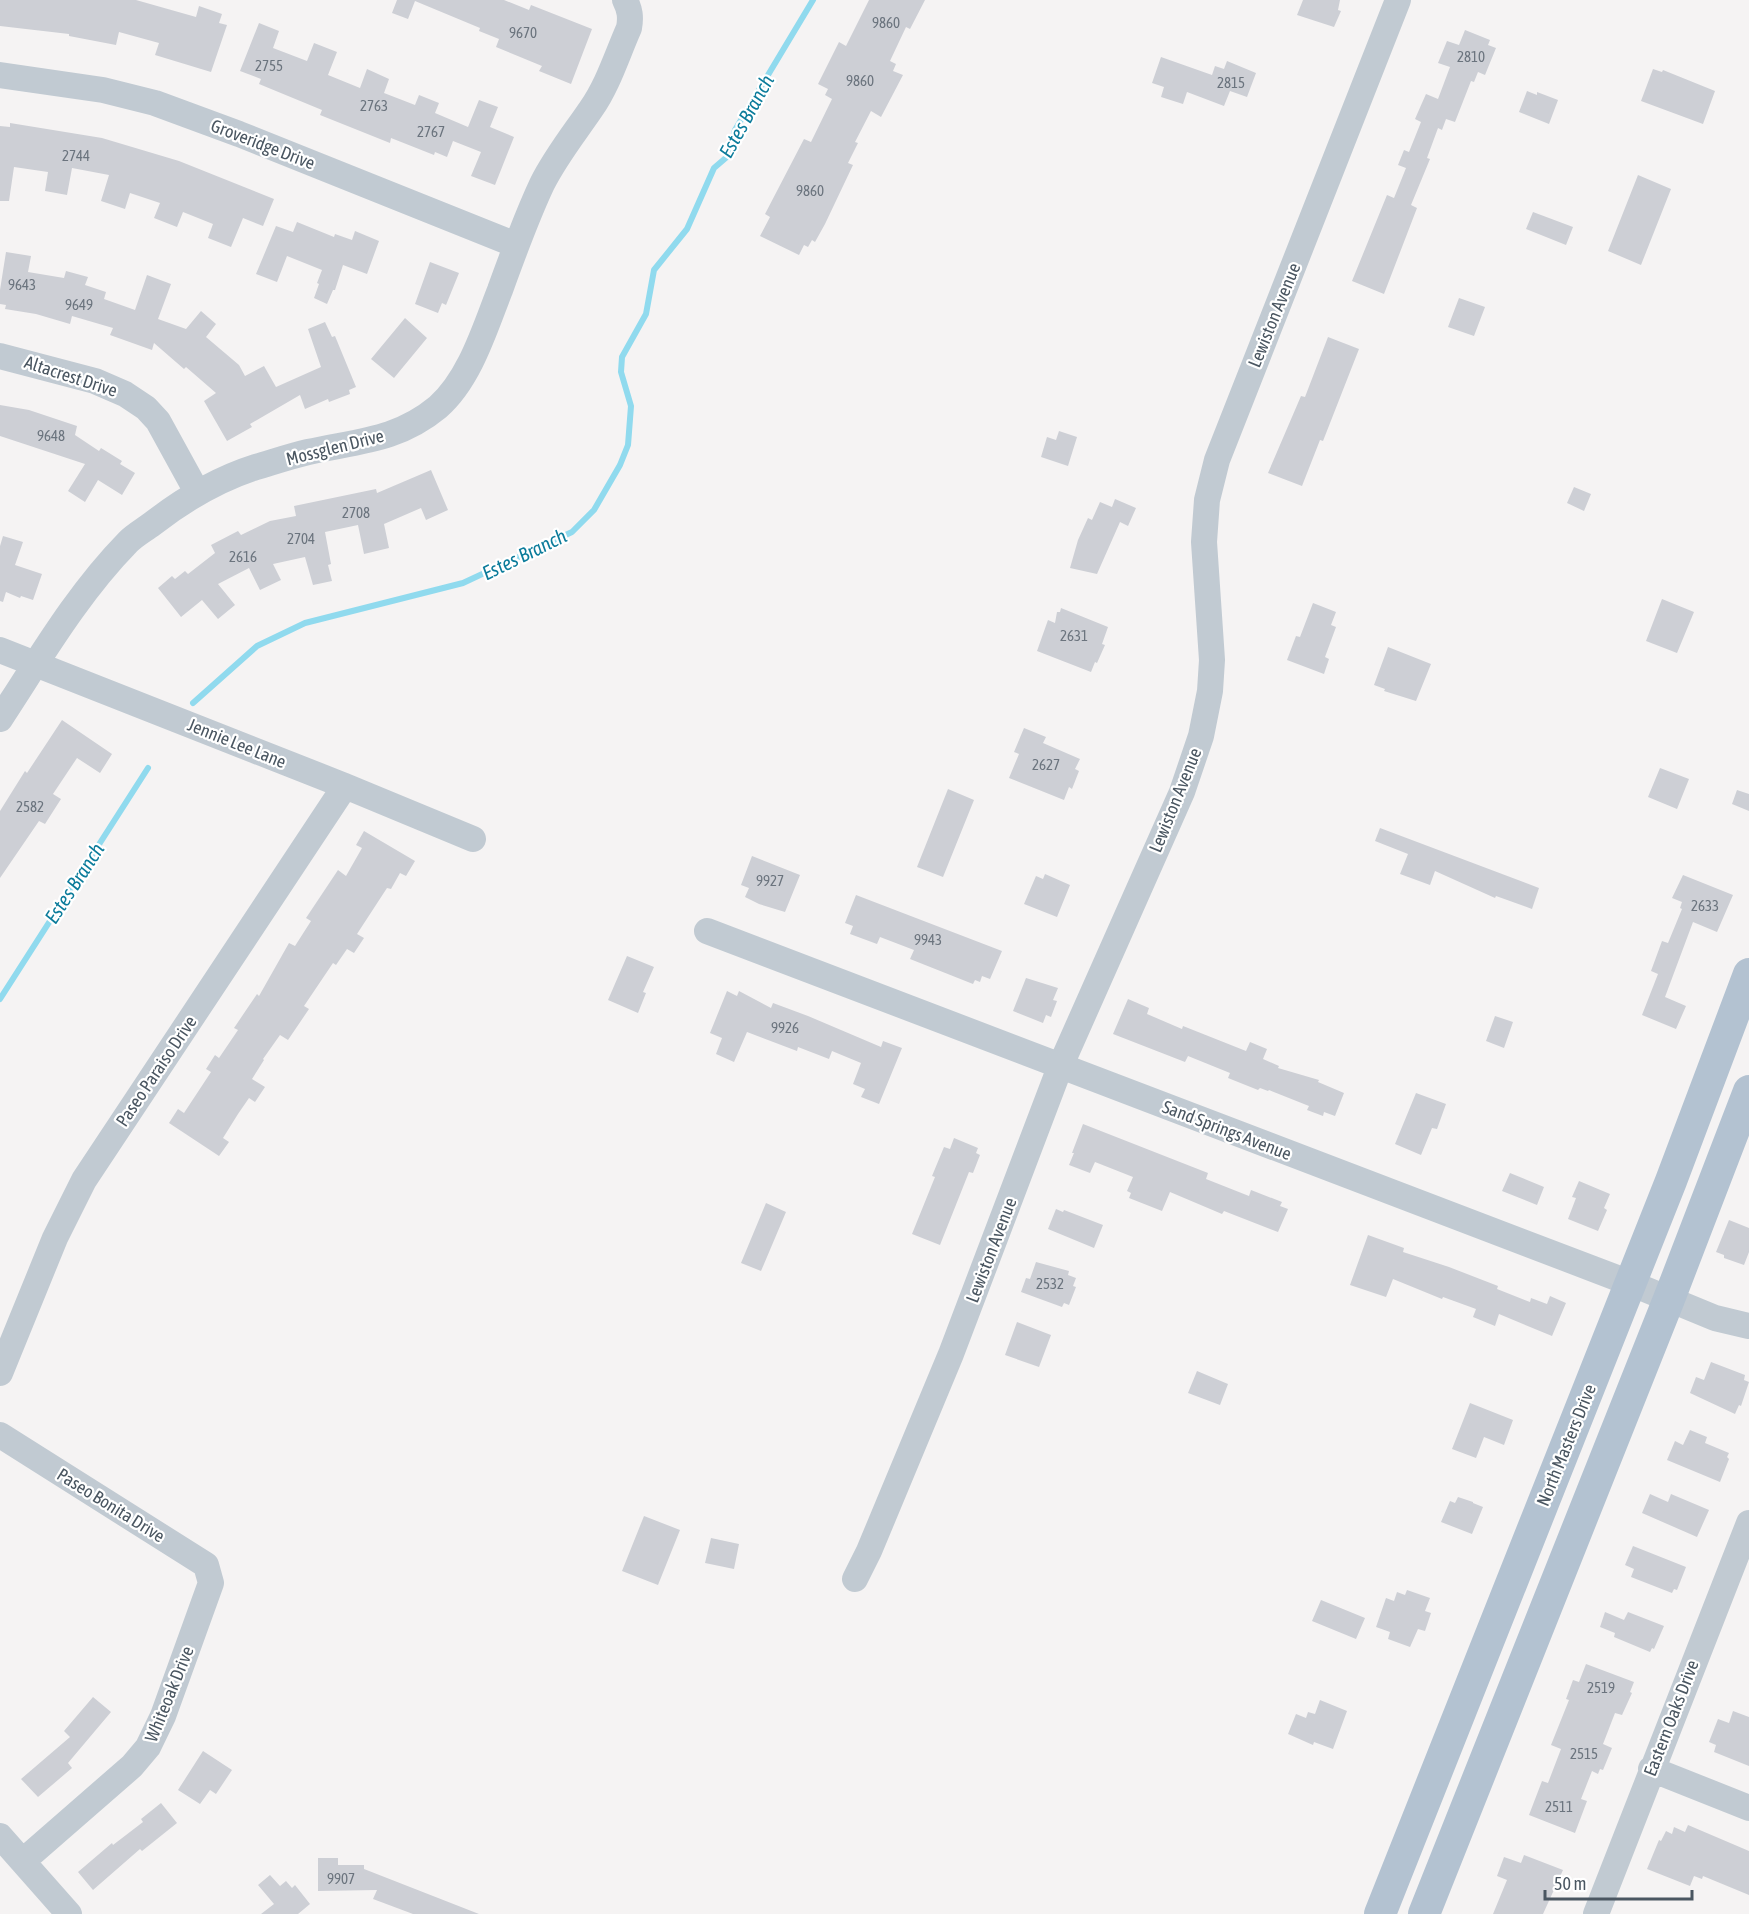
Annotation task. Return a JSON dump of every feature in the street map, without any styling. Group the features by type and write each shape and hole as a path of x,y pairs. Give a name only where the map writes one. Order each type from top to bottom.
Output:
{"main road":[{"name":"North Masters Drive","path":"1380,1914 1675,1170 1749,974"},
{"path":"1424,1914 1669,1299 1749,1091"},
{"path":"1442,1757 1480,1773"}],"street":[{"name":"Lewiston Avenue","path":"855,1579 869,1551 951,1354 1060,1067 1182,792 1201,736 1210,692 1212,660 1204,542 1207,500 1217,460 1398,0"},
{"name":"Mossglen Drive","path":"0,719 73,608 130,540 166,513 197,492 252,468 308,452 367,442 402,430 424,418 441,404 459,382 479,346 516,245 542,184 559,154 592,109 605,86 629,28 631,18 627,5"},
{"name":"Groveridge Drive","path":"0,75 103,90 155,103 239,134 516,245"},
{"name":"Altacrest Drive","path":"0,356 95,381 146,408 158,421 197,492"},
{"name":"Jennie Lee Lane","path":"0,650 473,839"},
{"name":"Paseo Paraiso Drive","path":"0,1373 55,1238 84,1180 345,786"},
{"name":"Sand Springs Avenue","path":"706,931 1630,1283 1715,1318 1749,1326"},
{"name":"Paseo Bonita Drive","path":"0,1435 206,1565 211,1583"},
{"name":"Eastern Oaks Drive","path":"1596,1914 1652,1769 1744,1551 1749,1523"},
{"name":"Whiteoak Drive","path":"23,1861 132,1766 148,1747 164,1716 211,1583"},
{"path":"1652,1769 1749,1808"},
{"path":"0,1836 69,1914"}],"building":[{"path":"0,0 136,0 196,17 199,6 222,14 219,23 227,25 211,72 155,55 159,43 119,32 116,45 69,36 69,34 0,26"},
{"path":"397,0 504,0 529,10 531,5 592,29 571,84 539,71 542,66 496,47 499,39 479,31 480,28 415,1 408,19 392,13"},
{"path":"869,0 925,0 910,29 906,27 890,61 896,64 893,71 903,75 881,117 871,111 855,142 858,143 848,163 853,165 825,224 815,242 812,240 808,247 804,245 799,255 760,236 770,217 765,214 804,139 811,142 832,99 825,95 828,89 818,84 839,42 846,46"},
{"path":"1303,0 1340,0 1338,10 1341,11 1334,27 1297,15"},
{"path":"259,23 279,31 273,48 307,61 314,43 337,52 328,75 360,88 367,69 389,79 384,93 415,105 419,95 439,103 435,113 468,127 479,100 498,107 490,127 514,137 495,185 471,176 481,152 453,141 447,157 435,152 434,155 391,138 390,143 320,115 322,110 259,84 261,79 240,71"},
{"path":"1465,30 1490,40 1488,45 1496,48 1485,75 1478,72 1474,82 1471,81 1455,122 1446,119 1442,130 1438,128 1427,158 1430,159 1411,205 1417,208 1384,294 1352,281 1387,195 1394,198 1406,168 1398,165 1404,150 1409,152 1421,122 1415,119 1426,94 1438,99 1450,67 1438,63 1447,41 1459,45"},
{"path":"1161,57 1212,75 1215,66 1224,69 1227,61 1256,73 1247,97 1230,91 1224,106 1187,92 1183,104 1161,97 1164,87 1152,83"},
{"path":"1653,69 1662,72 1663,70 1715,91 1703,124 1641,101"},
{"path":"1527,91 1537,95 1537,92 1558,100 1549,124 1519,112"},
{"path":"10,123 102,138 179,161 274,199 263,226 243,218 231,247 208,238 213,224 183,212 177,227 154,218 160,203 130,193 125,209 101,201 109,175 72,168 67,195 45,191 48,172 14,167 9,201 0,201 0,126 10,127"},
{"path":"1638,175 1671,189 1641,265 1608,251"},
{"path":"1533,212 1573,227 1566,245 1526,229"},
{"path":"297,222 334,237 335,234 352,240 355,231 379,241 367,274 343,265 335,290 327,304 314,298 322,270 287,256 277,282 256,274 276,226 293,232"},
{"path":"6,252 31,256 28,272 64,278 66,271 88,277 85,285 106,292 104,299 135,310 147,275 171,284 158,319 186,329 201,311 216,324 206,337 239,365 245,376 264,366 276,387 321,367 308,329 325,322 332,337 335,336 356,387 349,390 350,394 329,402 328,399 305,409 300,395 250,424 252,427 227,441 204,401 216,393 154,343 152,350 110,335 113,328 72,316 70,324 36,314 5,309 6,305 0,304 0,290"},
{"path":"430,262 459,273 446,305 442,303 438,313 415,304"},
{"path":"1459,298 1485,307 1474,336 1448,327"},
{"path":"405,318 427,338 394,378 371,359"},
{"path":"1328,337 1359,349 1323,441 1320,440 1302,486 1268,473 1301,396 1305,397"},
{"path":"0,405 29,410 77,426 75,435 99,451 101,448 122,461 120,464 135,473 122,495 98,480 85,502 68,491 85,464 0,436"},
{"path":"1059,431 1077,437 1068,466 1041,457 1047,437 1056,440"},
{"path":"431,470 448,510 426,520 421,508 384,524 389,548 364,554 358,525 325,532 332,581 313,585 305,557 273,564 281,580 260,590 249,568 218,584 235,605 218,619 202,600 181,617 158,588 172,576 175,579 185,571 188,574 215,553 211,545 238,531 241,535 270,521 296,516 294,506 376,489 377,493"},
{"path":"1574,487 1591,494 1584,511 1567,503"},
{"path":"1115,499 1136,508 1128,526 1120,522 1097,574 1070,568 1078,540 1088,518 1092,520 1100,502 1112,507"},
{"path":"3,536 23,542 15,565 42,574 33,600 6,592 3,602 0,601 0,546"},
{"path":"1662,599 1694,612 1677,653 1646,641"},
{"path":"1313,603 1336,612 1331,625 1336,627 1325,657 1329,659 1324,674 1287,660 1296,636 1300,637"},
{"path":"1061,608 1108,627 1102,644 1105,645 1091,672 1037,651 1048,620 1055,623 1057,612 1060,612"},
{"path":"1388,647 1431,664 1416,701 1384,691 1385,689 1374,685"},
{"path":"62,720 112,754 100,773 77,758 53,794 61,799 45,824 39,821 0,878 0,811 25,771 27,773"},
{"path":"1024,728 1046,737 1043,743 1080,759 1075,769 1079,771 1072,789 1069,787 1064,800 1009,778 1019,754 1014,752"},
{"path":"1660,768 1689,779 1677,809 1648,797"},
{"path":"948,789 974,800 943,877 917,867"},
{"path":"1737,790 1749,794 1749,811 1732,804"},
{"path":"1380,828 1539,888 1532,909 1496,896 1495,898 1435,871 1430,885 1400,874 1408,854 1375,841"},
{"path":"364,831 415,861 406,876 400,873 391,889 387,888 357,934 364,938 354,953 347,949 336,965 333,963 304,1006 309,1009 288,1040 280,1035 263,1059 252,1079 265,1087 255,1102 249,1098 238,1114 223,1138 229,1142 219,1156 169,1123 178,1109 184,1113 211,1072 206,1069 215,1055 219,1058 238,1030 234,1028 257,994 259,996 289,943 295,946 311,921 306,918 338,870 346,876 362,848 356,845"},
{"path":"752,856 800,875 785,912 745,897 749,888 741,885"},
{"path":"1045,874 1070,885 1057,917 1024,904 1036,876 1043,879"},
{"path":"1683,875 1733,895 1717,932 1693,922 1665,997 1686,1006 1676,1029 1642,1015 1658,974 1651,971 1662,941 1668,943 1682,909 1680,908 1682,902 1672,898"},
{"path":"856,895 1002,951 990,979 982,976 980,982 975,980 973,984 910,959 914,950 880,937 877,944 850,934 853,926 845,923"},
{"path":"627,956 654,967 643,992 646,993 638,1013 608,1000"},
{"path":"1026,978 1058,988 1053,1000 1057,1001 1051,1017 1046,1015 1043,1023 1013,1011"},
{"path":"727,991 737,996 739,991 771,1008 773,1003 881,1047 883,1041 902,1048 879,1104 861,1097 865,1089 853,1084 861,1063 832,1051 829,1059 798,1047 797,1051 747,1032 734,1062 716,1054 722,1038 710,1033"},
{"path":"1128,999 1149,1008 1147,1014 1182,1029 1183,1026 1246,1051 1250,1042 1267,1049 1263,1059 1279,1066 1278,1068 1319,1080 1318,1082 1344,1093 1335,1116 1324,1112 1323,1116 1307,1110 1309,1106 1269,1090 1260,1088 1258,1090 1228,1078 1230,1073 1188,1056 1185,1062 1113,1034"},
{"path":"1495,1016 1513,1022 1504,1048 1486,1041"},
{"path":"1416,1093 1446,1104 1437,1129 1432,1128 1421,1155 1395,1144"},
{"path":"1083,1124 1208,1173 1206,1179 1249,1196 1251,1190 1282,1202 1280,1206 1288,1209 1278,1232 1224,1211 1222,1214 1170,1192 1162,1211 1129,1198 1131,1193 1127,1191 1133,1177 1095,1162 1090,1173 1069,1165"},
{"path":"954,1138 978,1148 976,1153 980,1155 973,1173 969,1172 940,1245 912,1234 935,1177 932,1176 944,1147 950,1149"},
{"path":"1510,1173 1544,1187 1537,1205 1502,1191"},
{"path":"1579,1181 1610,1194 1604,1208 1607,1210 1598,1231 1568,1219 1576,1198 1572,1197"},
{"path":"766,1203 786,1212 761,1271 741,1263"},
{"path":"1056,1209 1103,1225 1094,1248 1048,1229"},
{"path":"1729,1220 1749,1228 1749,1252 1744,1265 1724,1258 1724,1255 1716,1252"},
{"path":"1368,1235 1404,1248 1403,1252 1498,1286 1497,1289 1530,1302 1531,1298 1547,1304 1550,1296 1566,1303 1552,1336 1499,1314 1495,1326 1473,1317 1476,1309 1443,1297 1442,1299 1393,1279 1386,1297 1350,1285"},
{"path":"1036,1262 1069,1271 1068,1275 1076,1278 1073,1286 1076,1287 1069,1305 1064,1303 1062,1307 1021,1292 1026,1278 1030,1279"},
{"path":"1017,1322 1051,1335 1039,1367 1005,1355"},
{"path":"1711,1362 1745,1375 1744,1380 1749,1382 1741,1406 1739,1405 1735,1414 1690,1393 1696,1377 1704,1380"},
{"path":"1197,1371 1228,1384 1220,1405 1188,1393"},
{"path":"1470,1403 1513,1420 1504,1445 1484,1437 1476,1458 1452,1449"},
{"path":"1690,1430 1707,1437 1705,1443 1729,1453 1720,1482 1667,1460 1675,1441 1683,1445"},
{"path":"1650,1494 1668,1502 1671,1494 1709,1510 1697,1537 1642,1513"},
{"path":"1458,1497 1483,1507 1472,1534 1441,1522 1450,1501 1455,1503"},
{"path":"644,1516 680,1530 658,1585 622,1571"},
{"path":"711,1538 739,1544 734,1569 705,1563"},
{"path":"1633,1546 1686,1567 1677,1590 1674,1589 1672,1593 1631,1577 1634,1569 1625,1565"},
{"path":"1407,1590 1430,1598 1425,1611 1431,1613 1425,1631 1418,1629 1410,1647 1388,1639 1390,1632 1376,1627 1386,1598 1394,1601 1397,1592 1405,1595"},
{"path":"1321,1600 1365,1618 1356,1639 1312,1621"},
{"path":"1605,1612 1624,1620 1628,1612 1664,1626 1654,1649 1652,1648 1650,1652 1614,1637 1615,1633 1600,1627"},
{"path":"1586,1664 1634,1682 1630,1692 1632,1693 1622,1715 1615,1713 1603,1744 1612,1748 1603,1770 1600,1769 1598,1774 1592,1771 1581,1799 1587,1801 1575,1833 1529,1815 1542,1781 1548,1783 1561,1749 1551,1745 1569,1700 1566,1699 1573,1680 1579,1682"},
{"path":"93,1697 111,1712 68,1763 72,1768 38,1797 21,1779 70,1737 64,1731"},
{"path":"1320,1700 1347,1711 1333,1749 1314,1742 1313,1745 1288,1734 1296,1714 1306,1718 1308,1712 1315,1714"},
{"path":"1733,1711 1749,1717 1749,1766 1714,1752 1716,1745 1709,1742 1718,1719 1729,1723"},
{"path":"203,1751 232,1770 216,1794 210,1790 200,1804 178,1790"},
{"path":"161,1803 177,1823 142,1851 140,1849 93,1890 78,1872 112,1843 113,1845 143,1822 141,1819"},
{"path":"1688,1825 1749,1851 1749,1895 1703,1876 1702,1879 1694,1876 1690,1886 1647,1869 1659,1840 1661,1841 1666,1831 1672,1834 1674,1827 1685,1832"},
{"path":"1524,1855 1563,1870 1543,1914 1493,1914 1507,1880 1497,1876 1504,1857 1521,1863"},
{"path":"318,1858 338,1858 338,1865 364,1865 364,1869 479,1914 413,1914 373,1899 377,1890 318,1891"},
{"path":"270,1875 280,1886 286,1881 292,1888 295,1885 310,1904 298,1914 261,1914 274,1904 258,1885"}],"waterway":[{"name":"Estes Branch","path":"193,703 257,646 305,623 463,583 572,532 594,510 620,465 628,445 631,406 621,372 622,357 646,314 654,270 687,229 714,168 728,156 735,130 813,0"},
{"name":"Estes Branch","path":"0,999 148,768"}]}
